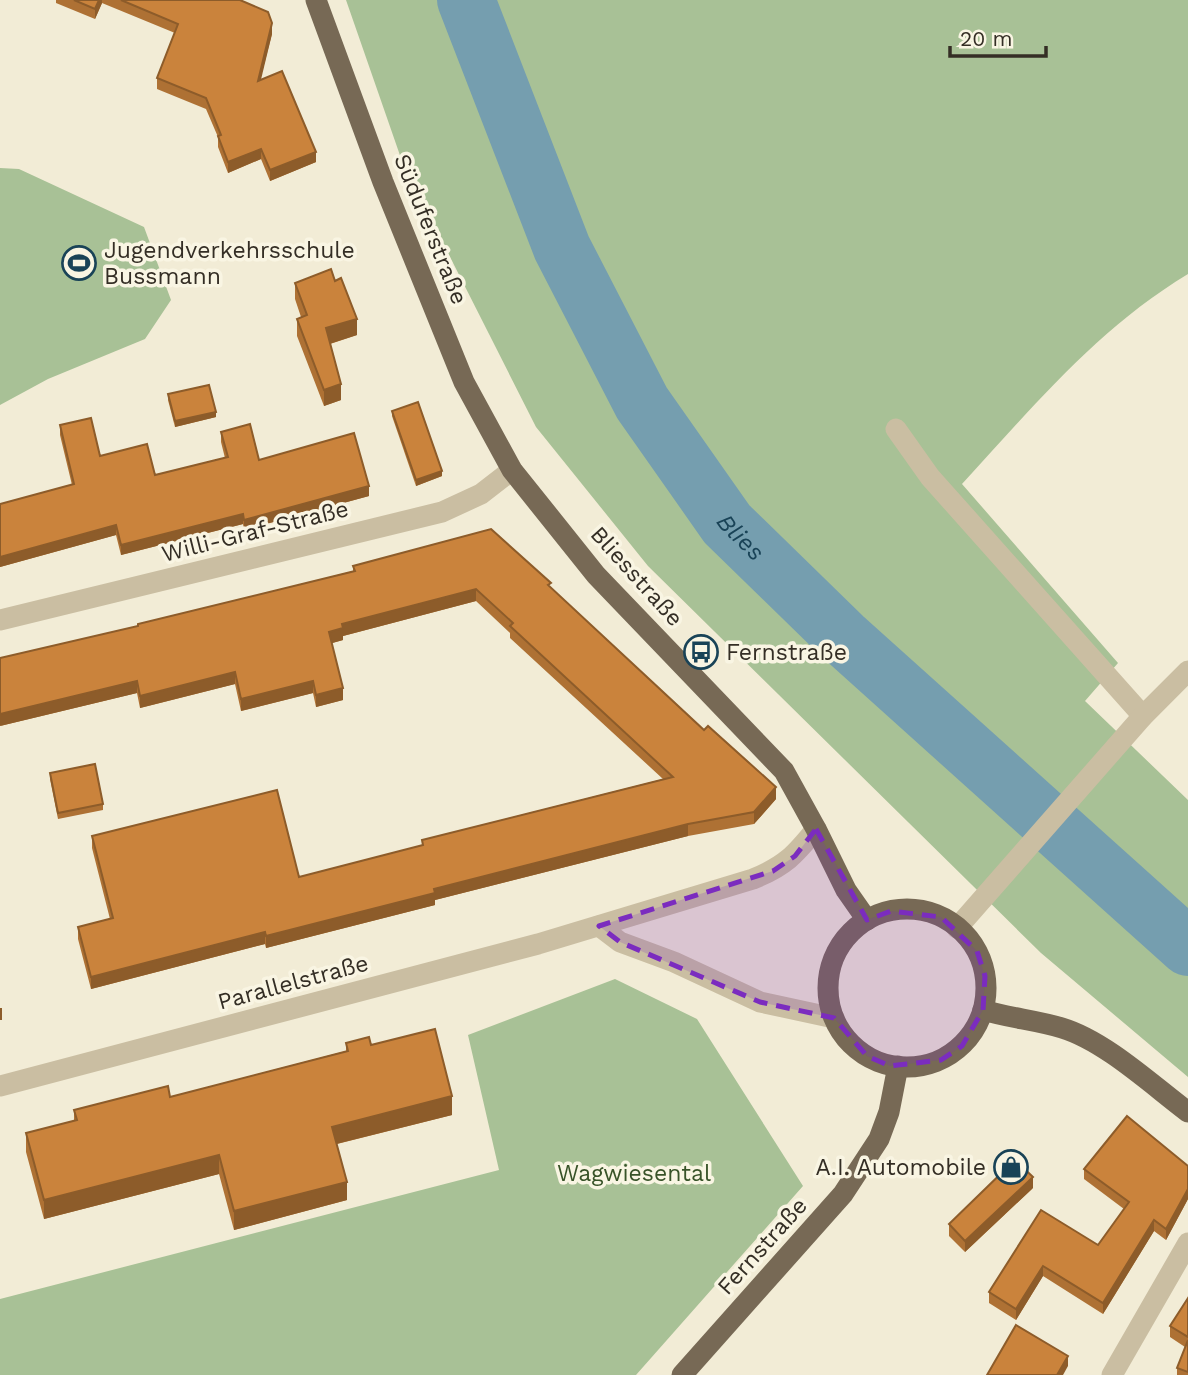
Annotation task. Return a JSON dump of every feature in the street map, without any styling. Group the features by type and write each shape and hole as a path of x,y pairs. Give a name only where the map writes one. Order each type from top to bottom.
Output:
{"main road":[{"name":"Süduferstraße","path":"316,0 383,182 464,382 512,470"},
{"name":"Bliesstraße","path":"512,470 596,575 783,771 846,890 867,920"},
{"path":"916,910 941,916 957,928 977,951 985,976 985,1002 977,1026 962,1046 941,1060 916,1067 890,1066 866,1056 847,1039 834,1018 829,1000 828,981 840,946 867,920 891,911 916,910"},
{"path":"983,1010 1063,1028 1091,1040 1188,1112"},
{"name":"Fernstraße","path":"682,1375 843,1194 879,1139 889,1112 898,1066"}],"street":[{"path":"896,429 930,477 1143,716"},
{"name":"Willi-Graf-Straße","path":"0,620 442,512 481,494 512,470"},
{"path":"957,928 1143,716 1188,671"},
{"name":"Parallelstraße","path":"0,1086 599,926 773,870 795,856 816,829"},
{"path":"599,926 620,942 674,962 760,1002 834,1018"},
{"path":"1112,1375 1188,1243"}],"highlighted area":[{"path":"816,829 867,920 891,911 941,917 977,951 985,976 983,1010 962,1046 941,1060 890,1066 867,1056 834,1018 760,1002 620,942 599,926 773,871 795,856"}],"green space":[{"path":"346,0 1188,0 1188,274 1124,319 1095,344 962,484 1118,663 1085,701 1188,800 1188,1077 1041,953 648,566 536,427 403,164"},
{"name":"Jugendverkehrsschule Bussmann","path":"0,168 19,169 144,227 171,300 145,339 48,379 0,405"},
{"name":"Wagwiesental","path":"615,979 697,1019 803,1186 636,1375 0,1375 0,1299 499,1170 468,1035"}],"building":[{"path":"74,0 99,0 95,9"},
{"path":"121,0 240,0 268,12 272,23 258,81 282,71 316,152 270,170 261,149 228,162 218,136 221,135 206,98 157,78 178,24"},
{"path":"331,269 335,281 341,278 357,319 326,328 341,384 324,390 297,319 307,315 295,283"},
{"path":"209,385 216,412 175,421 168,394"},
{"path":"418,402 442,471 416,480 392,411"},
{"path":"91,418 100,456 147,444 155,475 228,457 221,432 250,424 259,460 354,433 369,486 244,520 243,514 121,545 116,525 0,557 0,504 74,484 60,425"},
{"path":"491,529 704,730 708,726 776,787 754,812 688,824 434,889 435,893 266,936 265,932 91,977 78,927 113,918 92,836 277,790 299,877 423,845 422,840 673,777 510,626 513,623 476,589 342,624 343,628 329,632 343,688 316,695 313,681 241,699 235,672 140,696 137,681 0,714 0,658 355,571 353,566"},
{"path":"95,764 103,804 58,813 50,773"},
{"path":"435,1029 452,1096 332,1127 347,1182 234,1211 219,1155 44,1200 26,1133 77,1120 74,1110 168,1086 170,1097 348,1051 346,1043 369,1037 371,1045"},
{"path":"1127,1116 1188,1166 1188,1189 1166,1229 1154,1220 1103,1303 1043,1266 1016,1309 989,1292 1041,1210 1098,1245 1129,1202 1084,1169"},
{"path":"1015,1160 1033,1177 965,1241 949,1224"},
{"path":"1188,1298 1188,1337 1170,1326"},
{"path":"1016,1325 1068,1356 1057,1375 987,1375"},
{"path":"1188,1340 1188,1372 1177,1368"}],"waterway":[{"name":"Blies","path":"466,0 562,248 642,403 727,524 843,637 1188,947"}],"place":[{"name":"Jugendverkehrsschule Bussmann","path":"79,263"},
{"name":"Fernstraße","path":"701,652"},
{"name":"A.I. Automobile","path":"1011,1167"}]}
